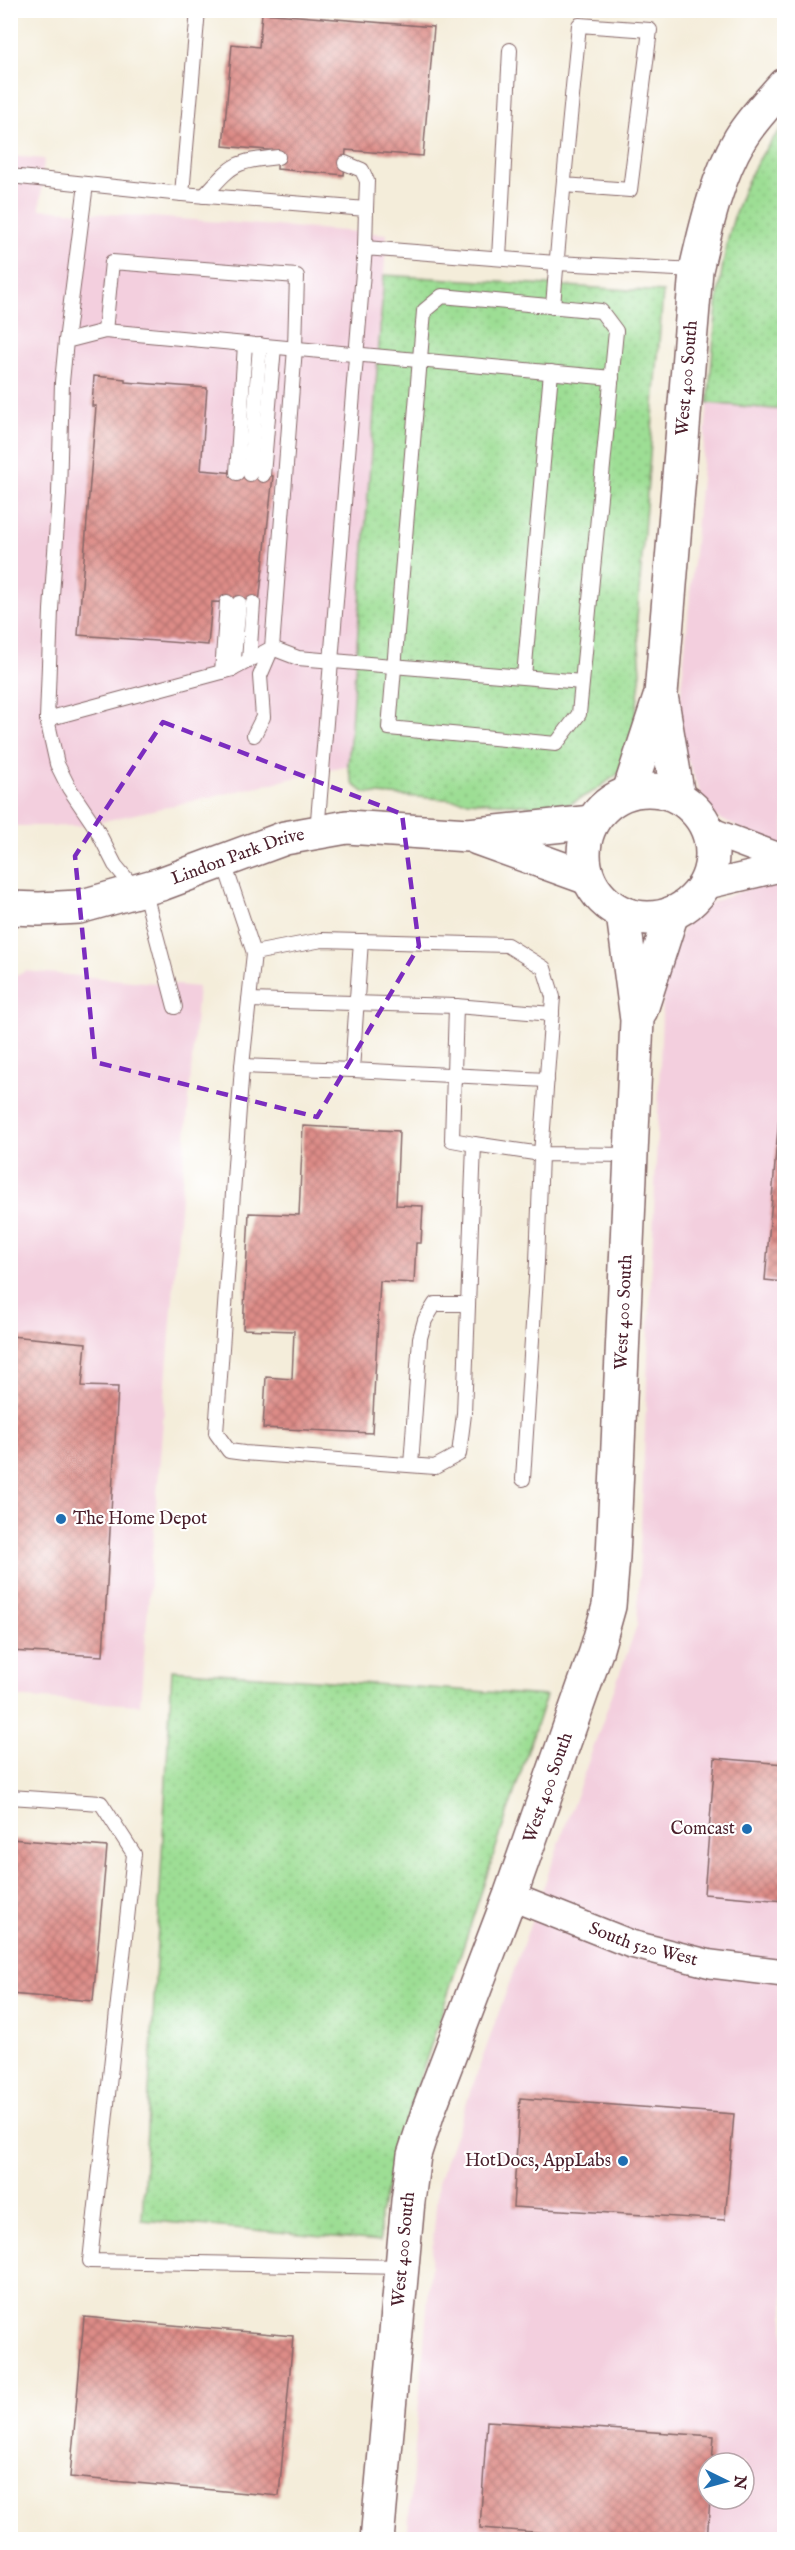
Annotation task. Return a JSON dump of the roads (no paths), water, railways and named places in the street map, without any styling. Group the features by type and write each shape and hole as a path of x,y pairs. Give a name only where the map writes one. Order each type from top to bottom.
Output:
{"street":[{"name":"West 400 South","path":"629,792 661,693 696,270 706,227 719,188 740,139 768,102 784,86"},
{"name":"West 400 South","path":"661,693 678,797"},
{"path":"656,790 678,797 696,811 707,830 711,843 711,865 703,886 691,901 672,913 645,918 624,914 599,897 588,878 584,844 591,822 609,802 629,792 656,790"},
{"name":"Lindon Park Drive","path":"10,908 79,907 141,890 285,838 347,827 468,835 591,822"},
{"path":"707,830 784,859"},
{"name":"Lindon Park Drive","path":"468,835 588,878"},
{"path":"703,886 784,867"},
{"name":"West 400 South","path":"637,1020 672,913"},
{"name":"West 400 South","path":"377,2540 414,2155 429,2109 510,1896 596,1652 609,1606 637,1020 624,914"},
{"name":"South 520 West","path":"510,1896 631,1944 711,1964 784,1973"}],"lane":[{"path":"182,194 198,10"},
{"path":"553,307 556,263 579,25 650,30 630,190 564,185"},
{"path":"499,258 510,50"},
{"path":"204,196 227,170 241,161 278,157"},
{"path":"316,832 365,248 367,182 362,170 345,163"},
{"path":"10,176 182,194 366,209"},
{"path":"86,184 62,382 59,494 51,610 47,719 57,764 61,772 96,828 115,865 141,890 175,1007"},
{"path":"365,248 556,263 696,270"},
{"path":"105,331 112,262 297,276 295,348 272,648 260,676 263,717 254,735"},
{"path":"442,296 553,307 601,311 616,331 579,714 556,744 389,728 424,310 442,296"},
{"path":"66,341 105,331 612,378"},
{"path":"252,345 250,474 274,347"},
{"path":"524,676 551,372"},
{"path":"228,671 239,603 249,661"},
{"path":"47,719 228,671 272,648"},
{"path":"272,648 298,658 394,664 582,682"},
{"path":"223,861 254,953 242,1066 216,1433 229,1451 435,1467 459,1454 464,1414 474,1144"},
{"path":"254,953 322,939 507,945 544,968 553,997 541,1154 537,1262 523,1479"},
{"path":"352,1070 361,941"},
{"path":"249,1000 456,1006 552,1014"},
{"path":"456,1006 452,1140 541,1154 632,1155"},
{"path":"242,1066 547,1080"},
{"path":"411,1465 420,1338 425,1320 435,1304 468,1304"},
{"path":"10,1797 101,1803 134,1854 115,2011 90,2261 404,2267"}],"place":[{"name":"The Home Depot","path":"61,1519"},
{"name":"Comcast","path":"747,1829"},
{"name":"HotDocs, AppLabs","path":"623,2161"}]}
